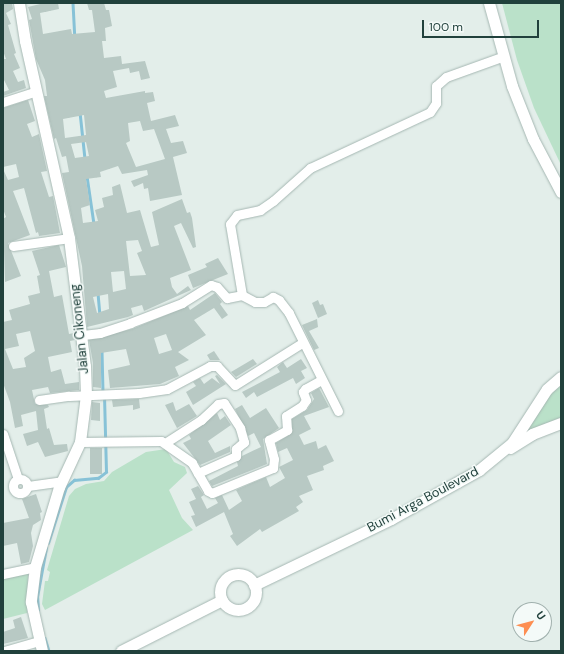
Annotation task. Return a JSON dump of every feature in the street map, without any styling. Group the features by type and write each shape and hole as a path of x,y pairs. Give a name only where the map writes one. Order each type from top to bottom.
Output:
{"street":[{"path":"488,3 502,57 533,139 561,192"},
{"name":"Jalan Cikoneng","path":"19,6 36,91 69,238 83,335 86,395 80,442 62,481 35,567 31,602 40,646"},
{"path":"242,295 230,232 230,224 237,215 260,210 273,201 310,168 430,112 436,103 436,86 446,77 502,57"},
{"path":"3,102 36,91"},
{"path":"13,246 69,238"},
{"path":"83,335 103,332 182,304 211,285 217,287 227,298 242,295 255,302 264,302 273,297 279,300 289,313 302,343 338,411"},
{"path":"38,400 167,389 210,366 217,366 235,385 302,343"},
{"name":"Bumi Arga Boulevard","path":"254,584 450,488 503,453 548,388 561,378"},
{"path":"80,442 108,444 161,441 192,463 210,493 273,468 274,459 269,440 287,430 286,416 302,406 306,400 303,392 305,389 321,380"},
{"path":"165,443 201,420 218,404 224,403 240,428 244,442 236,449 236,456 198,473"},
{"path":"503,453 522,441 561,423"},
{"path":"3,435 18,479"},
{"path":"18,479 13,487 16,493 23,494 28,486 62,481"},
{"path":"18,479 24,480 28,486"},
{"path":"3,574 35,567"},
{"path":"232,575 244,575 254,584 253,600 245,608 233,609 222,600 220,586 232,575"},
{"path":"121,651 222,600"},
{"path":"4,651 40,646"}],"green space":[{"path":"502,3 561,3 561,165 534,108 517,60"},
{"path":"561,384 561,419 524,437 551,391"},
{"path":"166,449 174,462 185,467 187,473 169,490 182,518 193,530 45,610 42,604 45,581 48,581 50,572 47,570 69,496 75,489 86,484 104,481 112,472 146,452"},
{"path":"28,573 27,613 3,619 3,578"}],"building":[{"path":"3,3 12,4 13,9 6,13 11,24 8,25 16,53 14,54 20,68 13,71 18,82 24,80 26,88 3,96 3,92 9,90 3,78 3,59 6,59 3,51"},
{"path":"44,3 58,3 59,9 40,13 43,34 71,29 72,34 95,32 92,10 89,10 87,3 104,3 106,10 109,10 112,26 105,28 106,41 102,41 104,58 121,56 122,64 145,61 150,78 141,80 139,71 130,73 129,68 113,71 117,87 104,91 106,98 145,91 145,93 153,92 155,101 147,103 151,121 175,115 179,126 166,129 171,143 183,141 187,153 173,157 182,195 150,201 148,188 144,189 143,183 134,187 131,181 148,175 147,170 122,174 118,166 100,172 101,177 86,179 90,205 81,208 83,223 98,221 95,210 104,207 102,198 113,195 112,187 120,184 127,213 140,210 151,247 159,245 152,212 182,199 187,213 190,212 192,218 196,247 193,248 181,223 174,226 191,270 170,278 172,287 177,294 188,286 191,290 144,311 142,305 131,308 133,315 128,317 87,327 82,266 62,173 69,172 66,156 62,157 56,138 54,139 44,96 47,96 45,80 36,59 29,20 32,19 28,7","holes":["84,115 86,135 65,138 63,119","140,121 143,131 154,129 165,159 136,167 126,143 130,141 128,123","86,142 89,156 75,158 71,144","138,240 142,251 137,253 146,275 130,276 126,241","124,271 126,289 113,292 111,272","108,294 109,309 97,313 93,297"]},
{"path":"28,100 35,121 27,124 32,137 39,134 47,171 41,172 49,197 53,196 60,233 39,236 38,232 36,233 24,188 13,191 30,235 8,243 21,276 5,282 3,219 6,217 3,209 3,169 8,180 19,177 16,164 3,167 3,108"},
{"path":"59,245 66,267 49,271 54,297 62,295 69,334 74,333 75,340 70,341 72,352 48,357 51,372 61,369 65,384 79,382 79,390 50,393 48,387 32,390 35,404 48,405 49,407 44,409 47,429 49,428 54,445 67,444 68,451 45,457 38,442 27,446 23,434 38,430 36,411 21,415 23,426 15,428 10,402 3,383 3,322 12,320 9,310 30,304 28,296 40,293 37,276 40,275 32,251","holes":["30,331 35,351 24,358 26,367 13,369 5,349 19,346 16,334"]},
{"path":"218,258 228,274 193,288 188,275 207,267 205,264"},
{"path":"215,293 222,302 220,304 228,315 222,319 214,308 194,320 206,335 178,352 189,360 175,367 179,376 160,384 110,388 108,370 130,365 126,349 101,353 101,388 93,387 93,363 89,340 132,329 188,306 190,310","holes":["166,334 172,350 159,354 154,338"]},
{"path":"318,300 320,305 323,304 327,314 318,318 312,303"},
{"path":"317,319 318,327 309,331 319,348 314,350 302,325"},
{"path":"214,351 220,360 210,360 207,355"},
{"path":"253,359 257,364 236,377 231,372"},
{"path":"301,359 307,368 301,371 305,378 296,384 293,378 257,397 254,392 246,398 242,392 280,372 277,367 283,362 287,368"},
{"path":"217,375 226,384 193,405 186,392 196,386 193,382 200,378 204,384 212,378 220,384 215,376"},
{"path":"319,388 329,407 304,416 311,429 299,435 304,445 316,441 318,449 326,445 334,461 323,466 324,470 307,476 313,490 299,496 303,502 296,507 299,511 262,532 260,529 237,546 230,536 233,534 224,512 196,527 191,516 195,515 189,502 196,499 191,489 198,486 204,495 201,497 207,509 218,503 215,498 222,495 229,510 242,501 236,490 266,477 270,487 285,478 279,467 293,460 287,448 278,452 276,443 292,433 292,419 307,410 314,399 311,393"},
{"path":"139,399 140,408 133,410 133,405 113,407 112,400"},
{"path":"92,402 100,403 100,421 91,420"},
{"path":"173,402 176,411 189,404 197,416 177,428 165,405"},
{"path":"242,405 250,418 266,408 279,428 263,439 267,464 212,486 209,481 238,466 237,462 242,456 261,447 254,433 248,436 235,409"},
{"path":"217,413 220,420 225,416 231,425 208,441 215,453 230,446 230,452 200,465 183,443 191,439 189,435"},
{"path":"90,448 102,448 102,474 90,474"},
{"path":"36,494 42,512 40,513 41,520 33,525 31,533 33,546 29,562 21,564 17,543 3,546 3,523 29,518 22,499"},
{"path":"21,617 28,638 3,644 3,632 15,628 13,620"}],"waterway":[{"path":"73,3 75,36"},
{"path":"80,112 85,159"},
{"path":"87,176 94,224"},
{"path":"98,293 100,314"},
{"path":"102,351 103,392"},
{"path":"48,543 66,487 74,480 98,478 106,472 104,397"},
{"path":"38,610 37,597 46,548"},
{"path":"45,638 49,651"}]}
